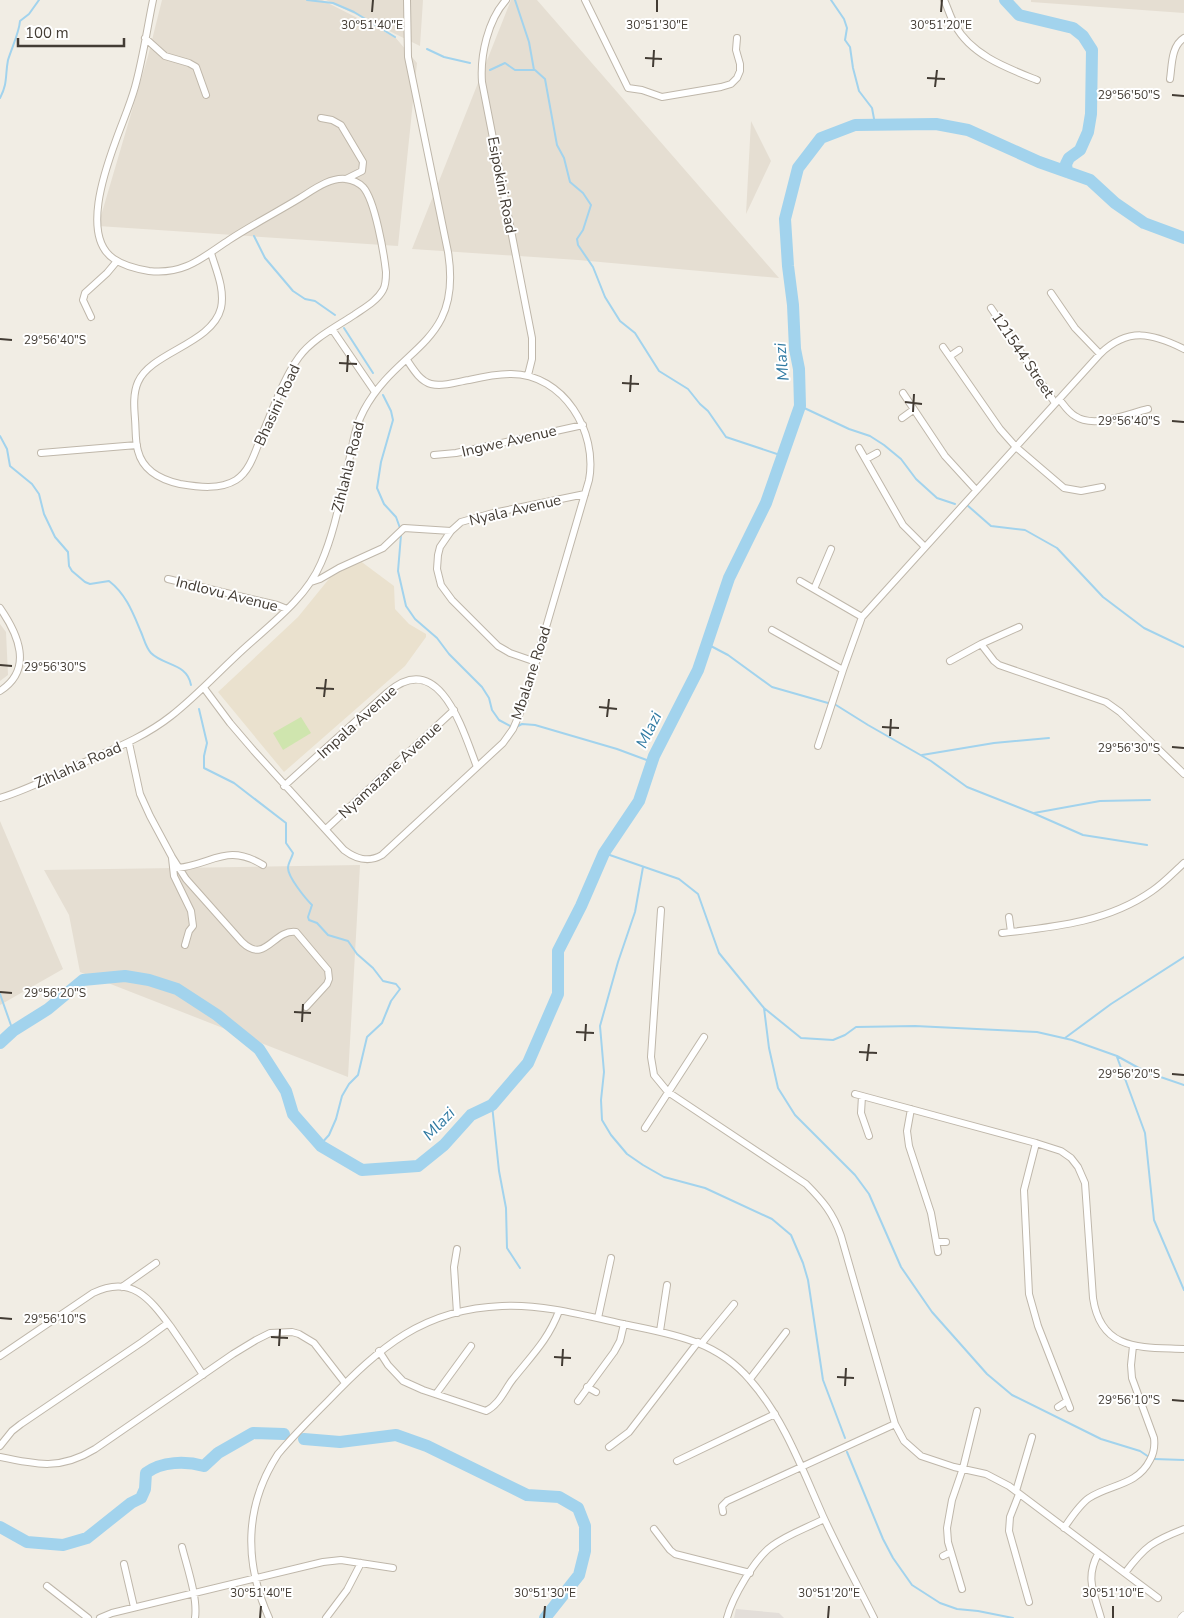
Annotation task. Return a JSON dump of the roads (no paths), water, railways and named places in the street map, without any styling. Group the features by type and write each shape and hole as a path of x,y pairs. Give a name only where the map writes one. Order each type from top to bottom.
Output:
{"street":[{"path":"153,0 136,83 104,172 100,196 98,220 101,243 106,253 117,261 140,269 168,272 186,267 329,182 346,179 362,171 363,162 341,125 332,120 321,118"},
{"name":"Zihlahla Road","path":"0,798 129,742 170,717 204,688 287,609 311,582 325,552 340,500 358,422 375,392 432,335 448,303 451,276 448,252 408,56 407,0"},
{"name":"Esipokini Road","path":"506,0 494,18 481,70 532,338 528,375"},
{"path":"585,0 628,88 642,90 662,97 731,84 740,74 736,38"},
{"path":"944,0 954,24 974,48 994,61 1037,80"},
{"path":"145,38 165,56 196,67 206,95"},
{"path":"1170,79 1174,52 1184,38"},
{"name":"Bhasini Road","path":"211,253 222,290 221,307 216,321 203,333 142,375 134,392 137,445 140,456 150,470 166,480 210,487 220,486 236,480 245,472 295,363 304,351 332,329 374,301 383,290 385,284 385,264 372,205 363,187 346,179"},
{"path":"91,317 83,300 84,293 107,273 117,261"},
{"path":"1051,294 1075,328 1100,354"},
{"name":"121544 Street","path":"991,308 1057,401 1076,418 1096,422 1148,408"},
{"path":"332,329 375,392"},
{"path":"818,746 862,617 1100,354 1112,343 1136,335 1158,337 1184,348"},
{"path":"943,347 1000,429 1016,447 1064,488 1081,491 1102,487"},
{"path":"950,356 959,350"},
{"path":"407,360 424,381 437,385 496,375 528,375"},
{"name":"Mbalane Road","path":"204,688 240,736 284,786 351,855 364,859 377,858 382,855 503,743 513,729 523,706 585,494 591,464 589,442 575,410 561,396 542,382 528,375"},
{"path":"903,394 950,462 976,490"},
{"path":"902,418 913,410"},
{"name":"Ingwe Avenue","path":"434,455 446,455 583,425"},
{"path":"41,453 137,445"},
{"path":"859,448 903,525 925,547"},
{"path":"866,459 877,453"},
{"name":"Nyala Avenue","path":"536,662 510,653 498,646 446,593 438,576 436,562 440,548 451,531 461,522 585,494"},
{"path":"311,582 383,548 404,528 451,531"},
{"path":"814,589 831,549"},
{"name":"Indlovu Avenue","path":"168,579 277,604 287,609"},
{"path":"800,581 862,617"},
{"path":"0,608 16,634 20,650 18,669 12,680 0,691"},
{"path":"950,662 981,644 1019,627"},
{"path":"772,630 843,670"},
{"path":"981,644 999,665 1082,692 1114,706 1184,774"},
{"name":"Impala Avenue","path":"284,786 388,692 402,681 412,679 427,682 443,694 454,710 477,767"},
{"name":"Nyamazane Avenue","path":"326,830 454,710"},
{"path":"129,742 140,794 150,816 178,868 198,893 242,942 250,948 255,950 263,949 287,932 296,932 324,965 329,974 329,979 324,988 306,1007"},
{"path":"178,868 231,855 247,857 263,865"},
{"path":"172,857 174,876 192,915 194,926 189,931 186,946"},
{"path":"1002,933 1080,922 1110,913 1129,905 1154,890 1184,863"},
{"path":"661,910 651,1057 654,1075 668,1092 806,1184 824,1203 833,1216 841,1236 895,1424 904,1441 921,1456 992,1477 1018,1492 1158,1598"},
{"path":"1009,917 1011,932"},
{"path":"645,1128 704,1037"},
{"path":"855,1094 1036,1143 1066,1154 1080,1171 1085,1183 1093,1298 1096,1313 1104,1327 1117,1339 1133,1346 1184,1349"},
{"path":"862,1096 861,1113 869,1136"},
{"path":"911,1110 907,1131 908,1141 930,1207 938,1252"},
{"path":"1036,1143 1024,1190 1029,1294 1038,1326 1070,1408"},
{"path":"937,1242 946,1242"},
{"path":"457,1249 454,1268 457,1313"},
{"path":"598,1318 611,1258"},
{"path":"122,1287 156,1263"},
{"path":"660,1331 667,1285"},
{"path":"0,1356 93,1293 105,1288 122,1287 139,1292 150,1299 203,1375"},
{"path":"609,1447 629,1432 700,1343 734,1304"},
{"path":"269,1618 254,1579 251,1540 258,1495 266,1475 278,1454 345,1383 379,1351 394,1340 417,1328 457,1313 508,1306 559,1311 660,1331 700,1343 732,1363 750,1379 775,1414 801,1466 824,1519 874,1618"},
{"path":"379,1351 392,1370 403,1381 483,1411 488,1410 545,1340 559,1311"},
{"path":"0,1446 12,1431 21,1424 168,1323"},
{"path":"578,1401 614,1352 620,1341 624,1324"},
{"path":"0,1457 47,1465 74,1460 95,1449 256,1340 270,1334 284,1332 300,1334 314,1343 345,1383"},
{"path":"750,1379 786,1332"},
{"path":"436,1394 471,1346"},
{"path":"1064,1528 1084,1502 1134,1479 1142,1472 1152,1458 1154,1438 1132,1378 1133,1346"},
{"path":"587,1387 596,1392"},
{"path":"1058,1407 1067,1401"},
{"path":"962,1589 947,1534 947,1521 977,1411"},
{"path":"677,1462 775,1414"},
{"path":"723,1512 722,1506 727,1500 895,1424"},
{"path":"1029,1602 1009,1532 1010,1518 1032,1437"},
{"path":"727,1618 732,1602 765,1552 773,1545 824,1519"},
{"path":"1125,1573 1146,1547 1161,1538 1184,1529"},
{"path":"654,1530 675,1554 750,1573"},
{"path":"182,1547 192,1592 195,1618"},
{"path":"943,1556 952,1552"},
{"path":"1098,1554 1092,1568 1091,1579 1101,1618"},
{"path":"100,1618 112,1613 192,1592 323,1562 341,1560 393,1568"},
{"path":"326,1618 347,1590 361,1563"},
{"path":"124,1564 134,1607"},
{"path":"47,1586 88,1618"}],"waterway":[{"path":"0,98 3,93 8,60 20,21 29,14 39,0"},
{"path":"307,0 333,3 354,12 395,37"},
{"path":"515,0 529,42 534,70"},
{"path":"831,0 844,19 847,28 845,40 850,47 859,91 872,108 875,124"},
{"path":"1005,0 1019,15 1073,28 1083,36 1092,50 1091,114 1088,132 1080,150 1069,158 1066,164 1067,172"},
{"path":"427,49 444,57 470,63"},
{"path":"490,70 505,63 515,70 535,70 545,79 557,145 564,158 570,182 583,193 591,205 583,230 577,239 578,245 593,267 605,297 620,321 635,333 659,371 688,389 708,411 726,437 783,456"},
{"name":"Mlazi","path":"0,1043 13,1031 48,1009 83,980 125,976 149,980 177,989 217,1015 259,1049 286,1091 293,1114 321,1146 362,1170 418,1166 444,1145 471,1115 492,1105 528,1063 558,994 558,951 581,906 604,853 639,801 654,756 698,670 729,578 766,503 800,406 799,369 795,349 785,219 798,168 821,138 855,125 936,124 968,130 1039,162 1090,180 1115,203 1144,223 1184,238"},
{"path":"254,236 265,258 293,291 305,299 315,301 335,315"},
{"path":"344,328 373,373"},
{"path":"383,395 393,420 381,462 377,488 384,504 396,517 400,528"},
{"path":"800,406 849,429 870,436 901,459 916,479 937,498 955,504"},
{"path":"0,436 7,449 10,466 32,484 39,494 44,514 55,537 68,552 69,566 72,571 90,584 109,581 115,586 128,604 149,651 185,673 191,685"},
{"path":"967,505 991,526 1025,530 1057,548 1103,597 1144,628 1184,647"},
{"path":"401,535 398,571 406,606 415,619 437,638 449,654 482,687 489,698 492,710 499,720 512,727"},
{"path":"707,644 728,655 772,687 828,703"},
{"path":"836,705 931,761 967,787 1083,835 1147,845"},
{"path":"199,709 207,743 204,768 234,783 286,823 286,843 293,853 288,866 289,872 297,887 312,905 308,917 309,920 317,923 328,935 348,941 357,954 373,968 383,981 396,984 400,989 391,1001 382,1023 367,1037 358,1075 349,1084 342,1096 336,1119 329,1135 320,1145"},
{"path":"516,727 522,724 535,725 617,749 652,762"},
{"path":"922,755 994,743 1049,738"},
{"path":"1034,813 1100,801 1150,800"},
{"path":"604,853 679,879 698,894 719,953 764,1008 801,1038 833,1040 845,1035 856,1027 915,1026 1037,1032 1072,1040 1117,1056 1146,1072 1184,1085"},
{"path":"643,867 635,912 618,962 600,1026 604,1072 601,1100 602,1120 611,1135 627,1154 643,1165 664,1177 705,1188 772,1219 791,1235 808,1280 823,1380 845,1438"},
{"path":"1065,1038 1111,1004 1184,957"},
{"path":"0,994 13,1031"},
{"path":"764,1008 769,1048 778,1088 795,1115 855,1175 869,1194 901,1267 932,1312 987,1374 1012,1395 1101,1439 1140,1451 1149,1457"},
{"path":"1117,1057 1145,1133 1154,1220 1184,1290"},
{"path":"492,1105 499,1171 506,1208 507,1248 520,1268"},
{"path":"0,1527 27,1542 63,1545 87,1538 131,1503 141,1498 145,1489 146,1473 152,1469 174,1463 190,1463 204,1466 218,1453 253,1433 284,1434"},
{"path":"304,1439 340,1442 396,1435 427,1446 527,1495 559,1497 578,1508 585,1526 585,1551 579,1575 545,1618"},
{"path":"847,1452 883,1539 893,1558 912,1585 940,1603 957,1609 1013,1618"},
{"path":"1154,1459 1184,1460"}]}
